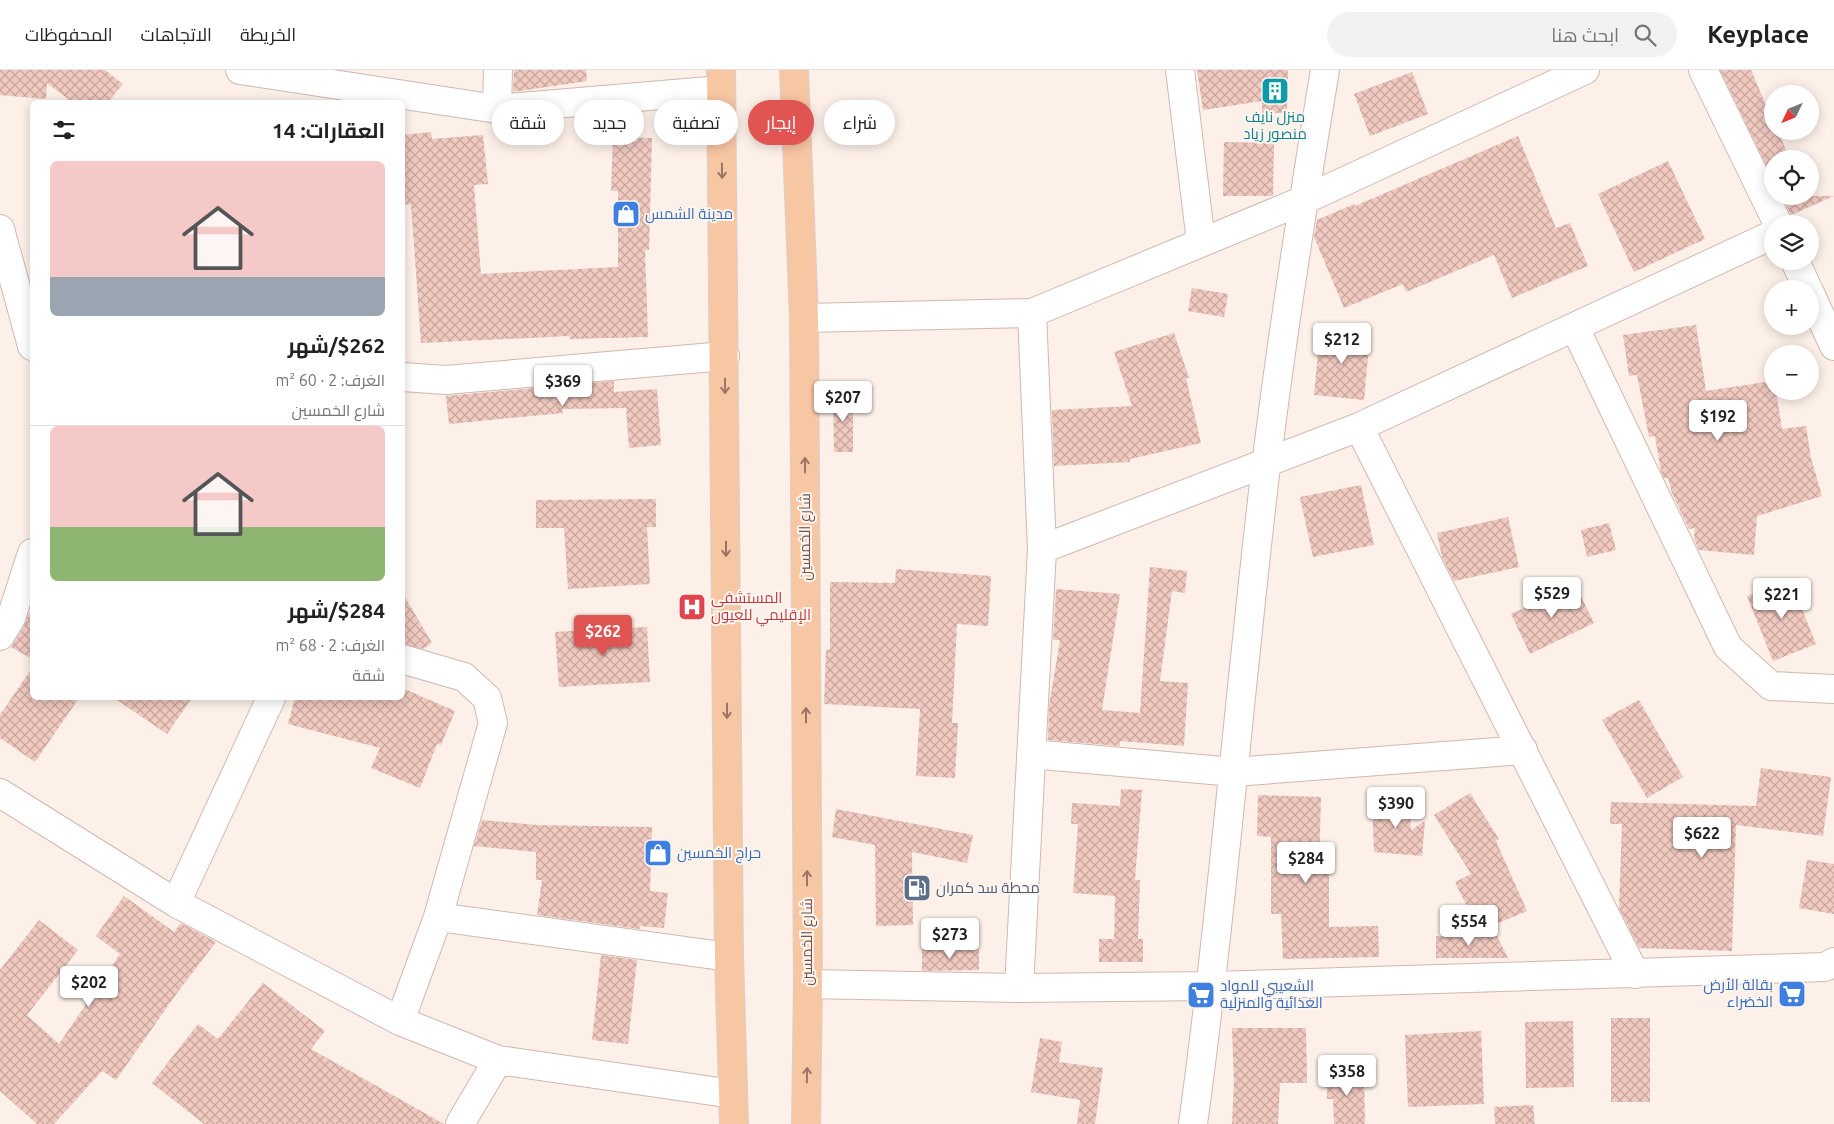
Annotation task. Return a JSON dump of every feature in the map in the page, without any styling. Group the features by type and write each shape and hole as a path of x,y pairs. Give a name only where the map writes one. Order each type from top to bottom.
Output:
{"main road":[{"name":"شارع الخمسين","path":"794,70 804,318 808,984 806,1124"},
{"path":"721,80 729,957 734,1124"}],"street":[{"path":"240,70 492,108"},
{"path":"497,100 498,70"},
{"path":"1180,70 1201,242"},
{"path":"1193,1124 1212,986 1266,465 1304,200 1325,70"},
{"path":"804,318 1032,312 1304,200 1585,70"},
{"path":"1703,70 1774,215"},
{"path":"564,100 721,80"},
{"path":"0,229 30,333"},
{"path":"1042,549 1266,465 1359,427 1764,238"},
{"path":"1019,988 1042,549 1032,312"},
{"path":"1819,314 1834,346"},
{"path":"1574,328 1728,648 1771,686 1834,689"},
{"path":"405,377 446,380 725,356"},
{"path":"1359,427 1635,974"},
{"path":"0,636 11,618 30,559"},
{"path":"400,1021 438,917 493,723 487,698 464,677 405,660"},
{"path":"176,903 270,700"},
{"path":"1032,754 1234,772 1523,750"},
{"path":"0,793 176,903 400,1021 498,1060 733,1094"},
{"path":"438,917 729,957"},
{"path":"808,984 1019,988 1212,986 1831,970"},
{"path":"460,1124 498,1060"}],"building":[{"path":"0,70 105,70 123,84 110,100 69,100 47,83 46,99 0,95"},
{"path":"514,70 586,70 587,81 513,92"},
{"path":"1197,70 1288,70 1287,113 1262,113 1262,101 1203,110"},
{"path":"1720,70 1751,70 1764,100 1764,140 1782,140 1786,150 1764,150 1764,161"},
{"path":"1412,72 1428,114 1370,136 1354,94"},
{"path":"431,132 432,139 483,135 488,184 474,185 481,274 618,267 618,191 611,191 613,145 644,145 644,138 652,138 649,250 645,250 648,337 570,339 569,336 421,343 411,204 405,205 405,135"},
{"path":"1518,136 1556,228 1570,223 1588,266 1512,298 1494,255 1406,292 1403,284 1344,308 1314,237 1317,220 1354,204 1355,206"},
{"path":"1224,142 1274,143 1273,196 1223,196"},
{"path":"1668,161 1705,239 1634,272 1598,194"},
{"path":"1819,196 1834,196 1819,203"},
{"path":"1786,205 1814,205 1791,215"},
{"path":"1192,288 1228,294 1224,317 1188,311"},
{"path":"1696,325 1706,391 1764,382 1764,400 1777,400 1782,429 1806,426 1811,458 1822,496 1757,516 1754,555 1699,550 1694,539 1695,528 1689,529 1672,493 1668,478 1664,478 1661,472 1655,436 1649,437 1637,375 1629,376 1623,335"},
{"path":"1320,331 1370,335 1364,400 1314,395"},
{"path":"1174,333 1189,378 1186,378 1201,443 1130,459 1130,462 1054,466 1052,410 1132,406 1114,352"},
{"path":"614,381 614,392 657,389 661,445 629,448 626,408 562,409 563,413 449,424 446,396"},
{"path":"833,393 853,394 853,452 834,452"},
{"path":"1361,485 1374,545 1313,557 1300,497"},
{"path":"656,499 656,527 647,527 650,584 568,589 564,528 536,528 536,500"},
{"path":"1508,517 1519,567 1454,581 1442,557 1437,533"},
{"path":"1609,523 1616,550 1587,557 1581,530"},
{"path":"1150,567 1187,571 1185,593 1172,591 1160,681 1188,683 1184,746 1120,741 1120,746 1048,740 1049,706 1060,640 1053,640 1056,589 1120,594 1102,710 1140,713"},
{"path":"896,569 991,576 988,626 957,624 952,723 958,723 955,778 916,776 920,709 824,704 826,649 830,650 830,582 895,583"},
{"path":"1790,579 1816,644 1773,661 1747,596"},
{"path":"1575,584 1594,623 1530,654 1511,614"},
{"path":"405,597 432,643 423,649 405,645"},
{"path":"29,613 30,658 11,647 24,626"},
{"path":"647,627 650,682 559,687 555,632"},
{"path":"30,671 30,700 78,700 35,762 0,738 0,715"},
{"path":"405,689 455,711 441,745 437,744 420,788 371,768 380,748 288,724 294,700 405,700"},
{"path":"117,700 191,700 167,734"},
{"path":"1639,700 1683,777 1647,798 1602,720"},
{"path":"1761,768 1831,777 1823,836 1736,825 1732,951 1639,948 1619,908 1622,824 1610,824 1611,802 1756,806"},
{"path":"1121,789 1142,790 1135,880 1140,880 1138,939 1143,939 1143,962 1099,962 1099,939 1114,939 1115,896 1073,893 1078,824 1071,824 1072,803 1120,806"},
{"path":"1470,793 1499,839 1496,841 1527,911 1479,931 1455,882 1471,874 1434,815"},
{"path":"1258,795 1321,797 1319,866 1329,866 1329,927 1378,926 1379,957 1283,959 1281,914 1271,914 1271,837 1257,836"},
{"path":"1409,799 1411,830 1425,821 1422,856 1374,852 1372,801"},
{"path":"836,809 973,835 967,863 912,852 913,925 876,926 875,845 832,837"},
{"path":"482,820 537,825 652,827 650,891 668,893 664,928 640,926 640,929 537,915 542,880 536,880 536,852 474,846"},
{"path":"1807,860 1834,864 1834,914 1799,908"},
{"path":"124,896 174,932 181,923 216,942 177,993 116,1080 102,1071 54,1124 37,1124 0,1091 0,970 39,920 78,950 27,1015 59,1044 120,954 96,936"},
{"path":"1436,936 1497,936 1508,958 1436,958"},
{"path":"922,949 979,949 979,970 922,971"},
{"path":"601,955 637,960 628,1044 592,1040"},
{"path":"263,983 325,1031 311,1049 444,1124 204,1124 152,1083 198,1024 218,1039"},
{"path":"1611,1018 1650,1018 1650,1102 1611,1102"},
{"path":"1573,1021 1574,1087 1526,1088 1525,1022"},
{"path":"1232,1028 1306,1028 1307,1083 1280,1083 1278,1124 1232,1124 1234,1082"},
{"path":"1481,1031 1484,1104 1408,1107 1405,1035"},
{"path":"1040,1038 1062,1042 1059,1062 1103,1068 1095,1124 1077,1124 1080,1100 1031,1092"},
{"path":"1364,1071 1365,1124 1334,1124 1333,1099 1327,1099 1327,1072"},
{"path":"1533,1105 1535,1124 1495,1124 1494,1107"}],"place":[{"name":"منزل نايف منصور زياد","path":"1275,91"},
{"name":"مدينة الشمس","path":"626,214"},
{"name":"المستشفى الإقليمي للعيون","path":"692,607"},
{"name":"حراج الخمسين","path":"658,853"},
{"name":"محطة سد كمران","path":"917,888"},
{"name":"بقالة الأرض الخضراء","path":"1792,994"},
{"name":"الشعيبي للمواد الغذائية والمنزلية","path":"1201,995"}]}
